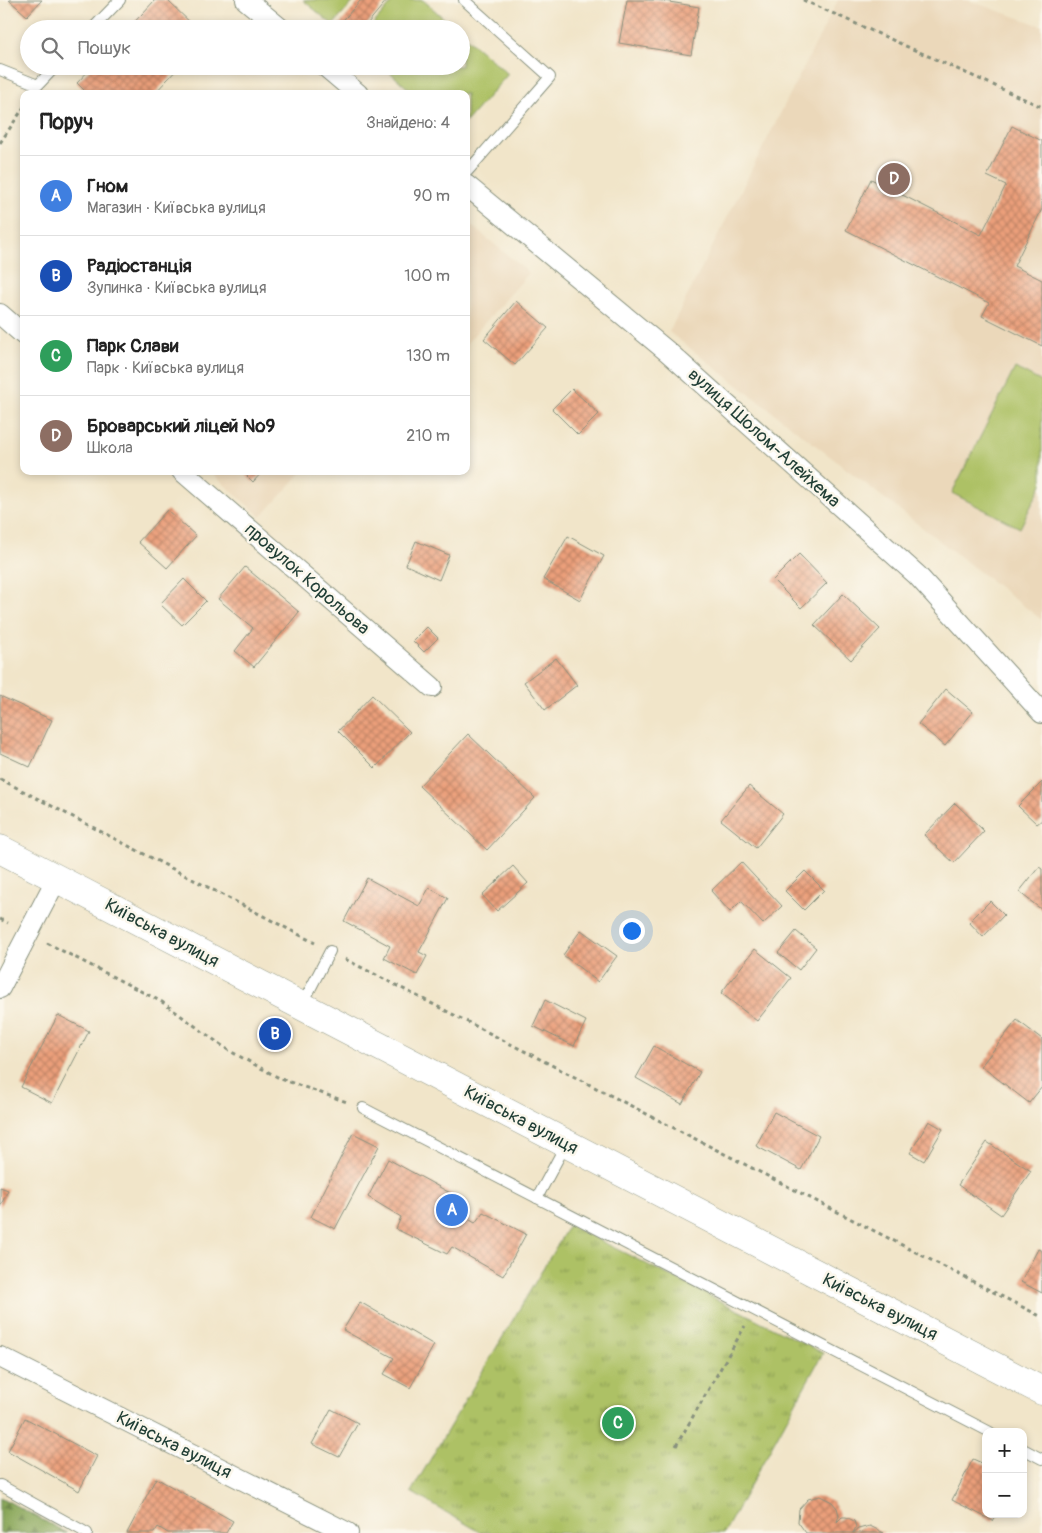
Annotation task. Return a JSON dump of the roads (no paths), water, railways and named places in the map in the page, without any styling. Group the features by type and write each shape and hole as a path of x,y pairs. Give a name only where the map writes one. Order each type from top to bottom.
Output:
{"main road":[{"name":"Київська вулиця","path":"0,850 1042,1391"}],"street":[{"path":"246,0 270,20"},
{"path":"336,75 353,90"},
{"name":"вулиця Шолом-Алейхема","path":"470,188 668,352 917,575 1042,713"},
{"path":"0,314 20,332"},
{"name":"провулок Корольова","path":"187,475 432,687"},
{"path":"0,988 57,878"},
{"name":"Київська вулиця","path":"0,1357 348,1533"}],"lane":[{"path":"101,20 120,0"},
{"path":"464,0 550,77 470,167"},
{"path":"0,70 38,85 47,75"},
{"path":"301,1006 330,951"},
{"path":"363,1108 982,1428"},
{"path":"537,1198 566,1144"},
{"path":"1027,1451 1042,1459"},
{"path":"0,1486 87,1533"}],"place":[{"name":"Броварський ліцей №9","path":"894,179"},
{"name":"Радіостанція","path":"275,1034"},
{"name":"Гном","path":"452,1210"},
{"name":"Парк Слави","path":"618,1423"}]}
